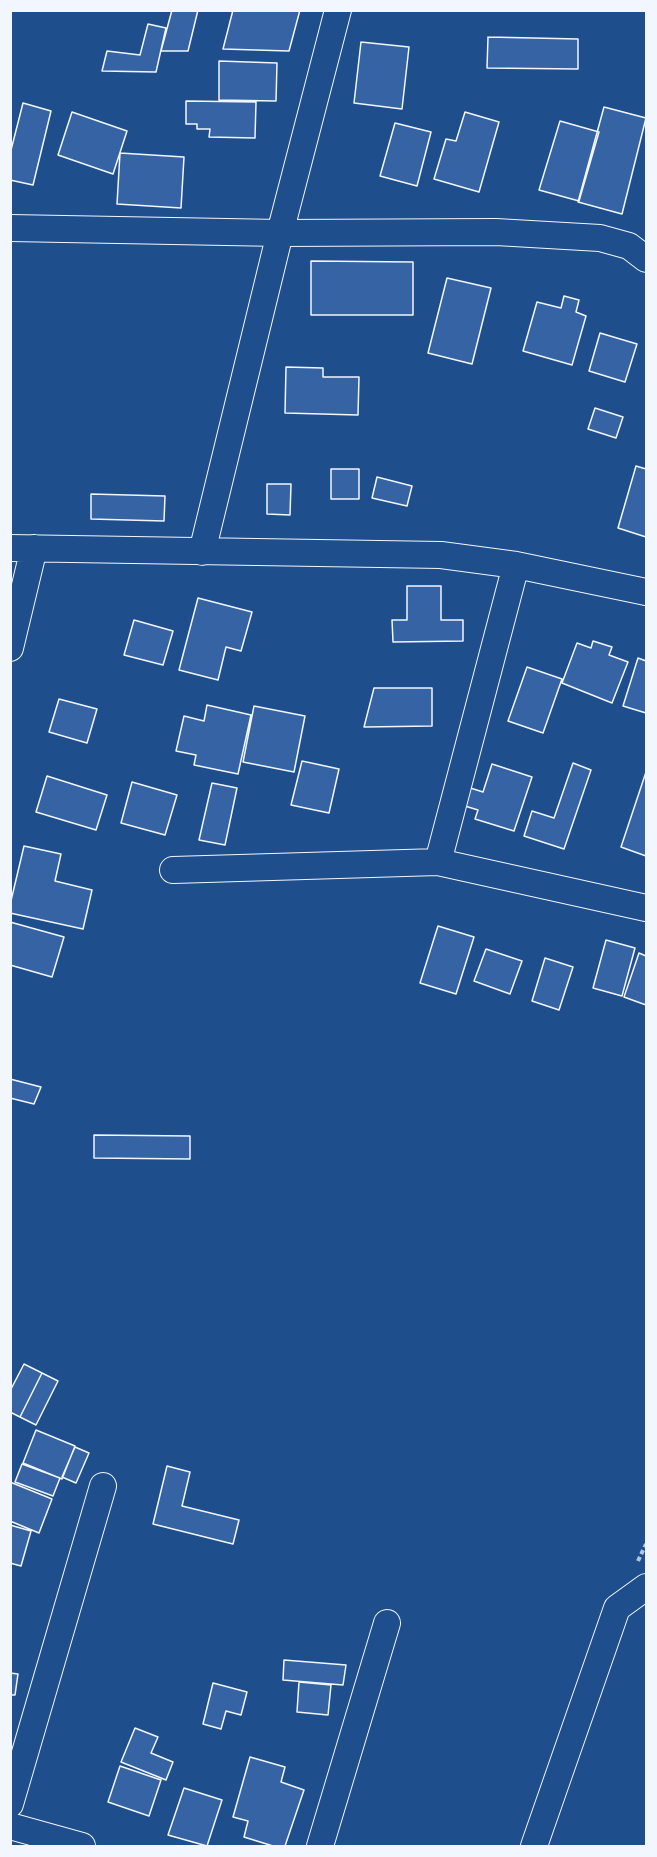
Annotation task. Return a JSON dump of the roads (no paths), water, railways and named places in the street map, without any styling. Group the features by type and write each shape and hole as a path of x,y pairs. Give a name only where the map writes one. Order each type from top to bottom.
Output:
{"street":[{"path":"202,552 280,233 338,10"},
{"path":"10,228 280,233 496,232 600,238 629,246 646,260"},
{"path":"10,648 22,548 441,555 516,565 646,592"},
{"path":"438,862 516,565"},
{"path":"173,870 438,862 646,908"},
{"path":"10,1804 103,1486"},
{"path":"534,1846 617,1608 646,1587"},
{"path":"320,1846 387,1623"},
{"path":"10,1826 82,1846"}]}
